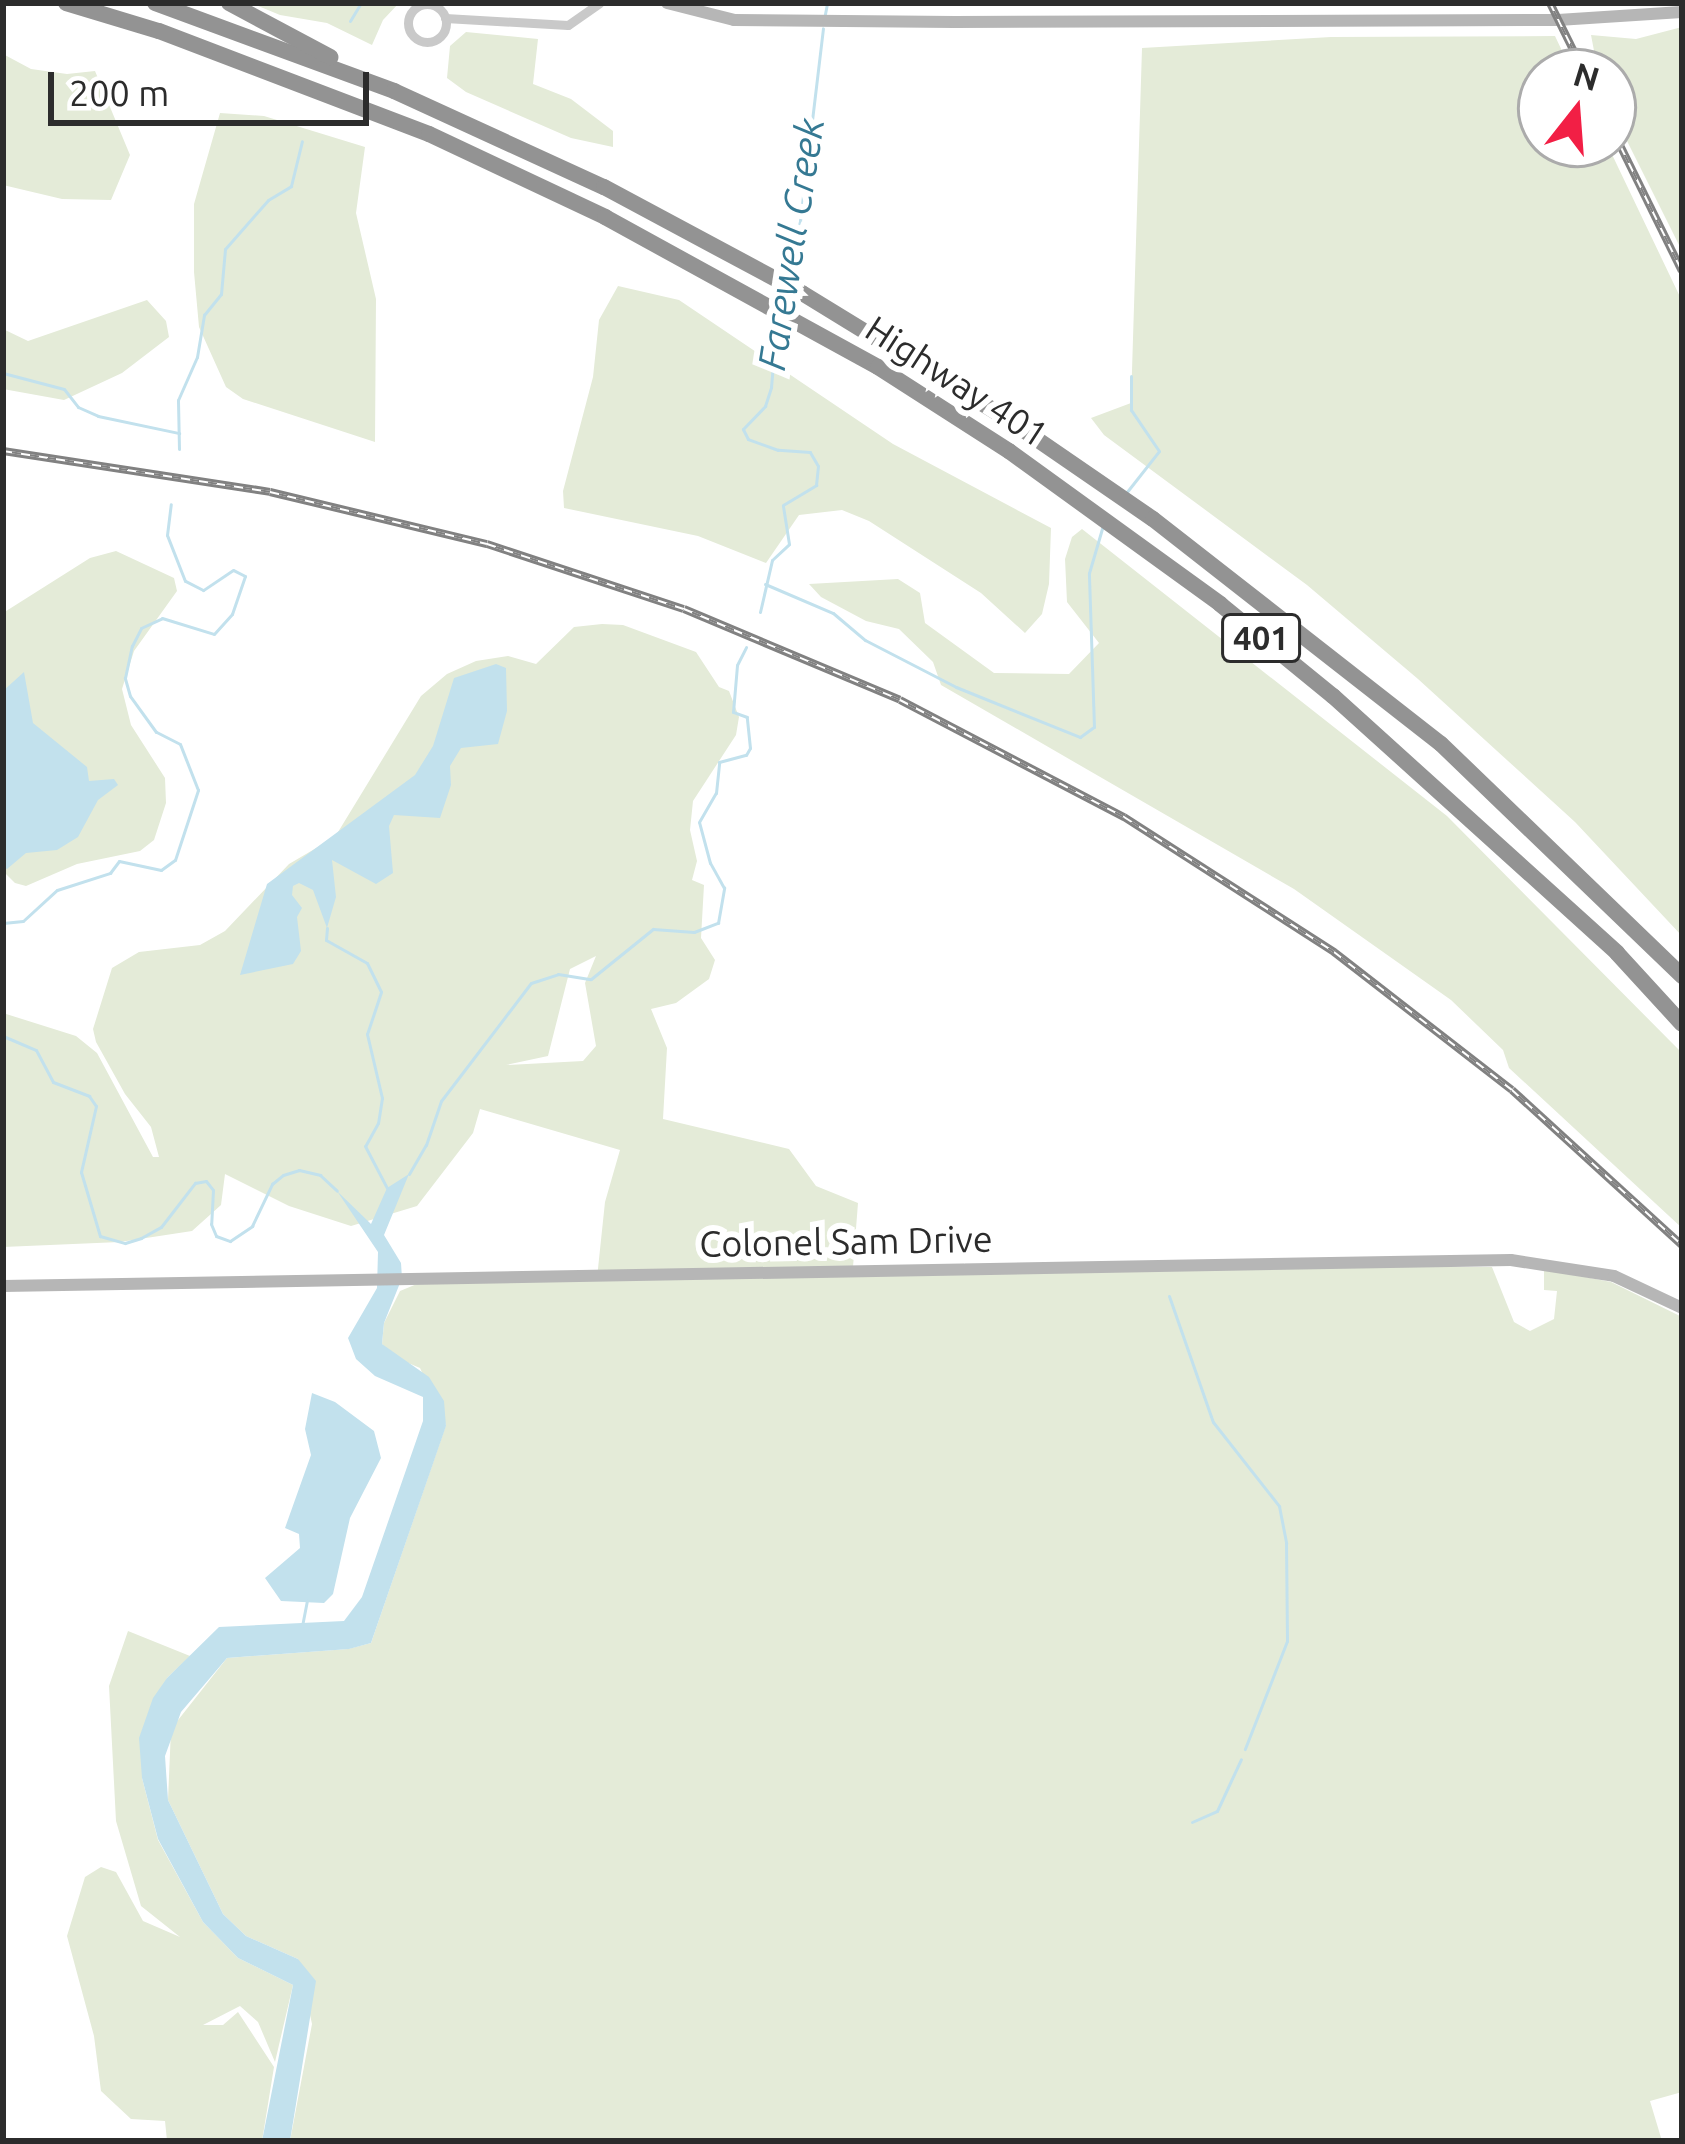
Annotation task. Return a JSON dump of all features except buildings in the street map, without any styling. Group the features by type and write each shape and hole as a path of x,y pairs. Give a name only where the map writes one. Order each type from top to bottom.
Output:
{"highway":[{"name":"Highway 401","path":"66,3 159,31 429,134 605,217 790,315 1010,451 1220,604 1439,786 1617,953 1682,1024"},
{"name":"Highway 401","path":"155,3 394,91 604,187 802,293 1006,418 1278,612 1441,744 1682,976"},
{"path":"229,3 394,91"}],"street":[{"path":"445,18 568,25 599,3"},
{"path":"667,3 717,18 802,21 1558,20 1682,12"},
{"path":"420,6 438,8 445,18 437,40 425,42 410,32 408,20 420,6"},
{"name":"Colonel Sam Drive","path":"3,1286 372,1276 1511,1260 1614,1276 1682,1308"}],"green space":[{"path":"251,3 399,3 383,20 372,45 327,23 280,15"},
{"path":"1682,27 1682,251 1637,161 1637,48 1593,48 1591,35 1636,39"},
{"path":"466,32 538,39 533,84 571,99 613,131 613,147 571,138 466,92 447,78 450,46"},
{"path":"1555,36 1561,48 1517,48 1517,168 1618,168 1682,301 1682,936 1575,822 1418,679 1307,585 1104,435 1091,418 1131,403 1142,48 1331,37"},
{"path":"3,54 31,69 67,74 95,71 130,155 111,200 62,199 3,185"},
{"path":"220,113 264,116 365,147 356,213 376,299 375,442 243,399 226,387 199,327 194,272 194,204"},
{"path":"618,286 679,300 893,444 1051,528 1049,584 1042,614 1025,633 981,593 869,521 842,510 799,515 766,563 698,536 564,508 563,491 593,377 599,320"},
{"path":"147,300 166,321 169,337 122,373 64,400 3,389 3,329 28,341"},
{"path":"1082,529 1447,816 1682,1053 1682,1228 1509,1068 1503,1050 1451,1000 1294,889 941,685 933,662 899,629 866,621 821,597 809,584 898,579 920,593 925,623 994,673 1069,674 1099,643 1067,602 1065,559 1072,537"},
{"path":"116,551 174,578 177,591 134,651 122,689 131,725 165,778 166,803 154,840 140,851 77,864 26,886 15,883 3,871 3,613 90,558"},
{"path":"623,625 696,652 719,687 729,691 739,717 736,735 693,801 690,830 697,861 692,880 704,885 701,938 715,960 709,979 676,1003 651,1009 667,1048 663,1119 789,1149 816,1186 858,1203 853,1267 1492,1267 1514,1322 1530,1331 1554,1319 1557,1291 1544,1290 1544,1269 1611,1282 1682,1317 1682,2092 1650,2101 1662,2141 290,2141 312,2024 298,1959 246,1936 223,1914 168,1800 171,1729 227,1658 371,1643 446,1425 420,1368 392,1356 382,1344 384,1323 400,1291 429,1279 597,1278 605,1202 620,1150 480,1109 473,1133 417,1206 351,1226 289,1206 225,1174 221,1205 192,1231 120,1242 3,1247 3,1013 76,1036 97,1053 153,1157 159,1157 151,1127 125,1094 96,1042 93,1029 112,968 139,952 200,945 225,931 289,864 335,837 421,696 447,674 476,661 508,656 536,664 574,627","holes":["596,956 585,983 596,1046 583,1061 506,1065 548,1056 570,969"]},
{"path":"128,1631 190,1656 167,1678 142,1778 158,1840 203,1922 238,1958 293,1985 275,2062 258,2022 240,2006 203,2025 223,2025 238,2012 274,2067 262,2141 167,2141 165,2121 131,2119 101,2091 94,2036 67,1936 85,1877 101,1867 116,1872 143,1921 180,1937 141,1906 116,1821 109,1686"}],"water":[{"path":"496,664 506,668 507,711 498,744 461,748 450,766 451,785 440,818 394,815 389,826 393,873 376,884 332,860 336,897 327,928 313,890 299,883 293,886 292,895 302,908 297,917 301,951 293,964 240,975 267,884 415,775 433,746 454,678"},
{"path":"24,672 33,723 87,767 89,781 114,779 118,785 98,800 78,837 57,850 26,853 7,869 3,867 3,691"},
{"path":"409,1174 384,1235 401,1263 402,1278 384,1323 382,1344 429,1377 444,1401 446,1426 371,1643 349,1649 227,1658 181,1712 165,1756 168,1800 223,1914 246,1936 298,1959 316,1981 290,2141 262,2141 293,1985 238,1958 203,1922 158,1839 142,1778 139,1738 153,1698 167,1678 219,1627 344,1621 362,1597 423,1421 423,1397 375,1376 356,1359 348,1338 377,1288 378,1252 337,1191 371,1224 387,1188"},
{"path":"312,1393 335,1402 374,1431 381,1458 350,1518 333,1594 324,1603 281,1601 265,1578 300,1548 299,1534 285,1528 311,1455 305,1429"}],"waterway":[{"path":"350,21 361,3"},
{"name":"Farewell Creek","path":"824,19 827,3"},
{"name":"Farewell Creek","path":"787,274 800,221 823,28"},
{"path":"179,449 178,400 197,357 204,315 221,294 225,249 268,200 291,186 302,141"},
{"name":"Farewell Creek","path":"760,612 772,560 789,544 783,505 816,485 818,466 810,452 778,450 748,439 743,429 765,406 771,387 777,318"},
{"path":"3,373 64,389 78,407 98,416 179,433"},
{"path":"1126,493 1159,451 1131,410 1131,376"},
{"path":"3,923 23,921 57,890 110,873 119,861 161,870 175,860 198,790 180,744 156,732 130,696 125,678 132,646 141,628 162,618 214,634 232,614 245,576 233,570 203,590 185,581 167,535 171,504"},
{"path":"765,584 833,613 865,640 956,687 1080,737 1094,727 1089,573 1103,525"},
{"name":"Farewell Creek","path":"409,1174 426,1145 441,1101 531,983 558,974 591,979 653,929 694,932 718,923 724,888 710,863 699,822 716,793 719,762 746,755 750,748 747,717 733,712 737,665 746,647"},
{"path":"327,928 326,940 367,963 381,992 367,1034 382,1098 378,1123 365,1146 387,1188"},
{"path":"3,1036 36,1050 53,1082 89,1096 96,1106 81,1172 100,1236 125,1243 161,1227 195,1183 206,1181 213,1190 211,1224 216,1236 230,1241 252,1226 272,1184 283,1175 299,1170 320,1175 337,1191"},
{"path":"1169,1296 1213,1422 1279,1506 1286,1543 1287,1641 1245,1749"},
{"path":"302,1626 307,1600"},
{"path":"1192,1822 1217,1811 1241,1759"}],"railway":[{"path":"1550,3 1572,48"},
{"path":"1631,168 1682,271"},
{"path":"3,451 270,492 487,544 684,609 900,700 1124,817 1334,952 1512,1090 1682,1245"}]}
